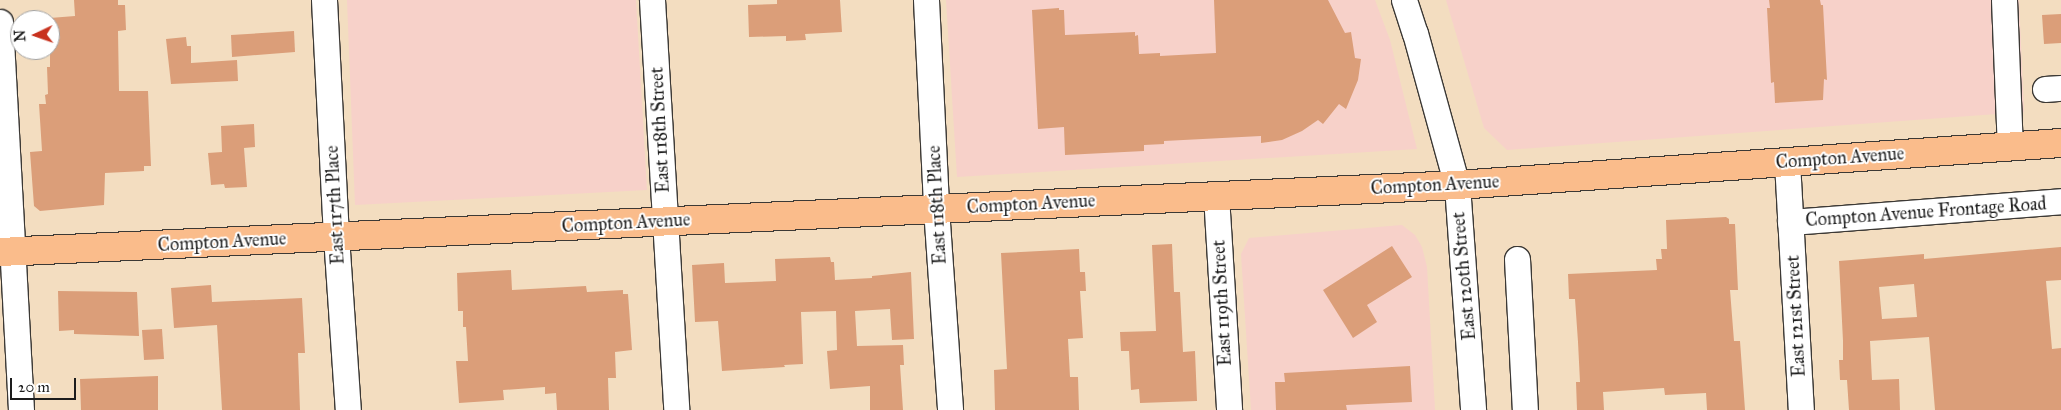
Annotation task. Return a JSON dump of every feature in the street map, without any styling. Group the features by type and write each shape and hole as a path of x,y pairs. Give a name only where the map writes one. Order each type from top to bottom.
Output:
{"main road":[{"name":"Compton Avenue","path":"6,252 1457,185 2061,143"}],"street":[{"name":"East 117th Place","path":"324,0 336,236 348,410"},
{"name":"East 118th Street","path":"652,0 676,410"},
{"name":"East 118th Place","path":"926,0 936,208 950,410"},
{"name":"East 120th Street","path":"1404,0 1457,185 1474,410"},
{"path":"2004,0 2010,147"},
{"path":"0,22 6,252 21,410"},
{"name":"East 121st Street","path":"1787,162 1801,410"},
{"name":"East 119th Street","path":"1216,196 1229,410"},
{"name":"Compton Avenue Frontage Road","path":"1790,222 2061,201"},
{"path":"1517,259 1525,410"}],"shaded area":[{"path":"347,0 636,0 647,190 355,205"},
{"path":"946,0 1375,0 1390,40 1417,149 957,177"},
{"path":"1446,0 2019,0 2024,112 1507,150 1484,128"},
{"path":"1402,225 1415,235 1422,247 1427,267 1435,410 1251,410 1241,254 1249,238"}],"building":[{"path":"74,0 118,0 118,5 125,5 126,30 118,31 119,91 148,91 151,166 144,166 144,171 105,173 104,205 40,211 34,206 30,152 42,151 39,104 46,104 45,95 48,94 47,67 50,67 50,60 60,60 60,17 75,16"},
{"path":"777,0 840,0 842,32 805,34 806,40 786,41 786,36 749,37 748,5 777,4"},
{"path":"1214,0 1328,0 1345,33 1351,32 1355,58 1361,59 1358,80 1346,109 1339,104 1323,124 1318,120 1302,131 1282,140 1261,143 1261,136 1164,141 1164,144 1144,145 1144,151 1065,155 1064,127 1038,129 1032,10 1059,8 1059,10 1064,10 1065,35 1135,32 1135,36 1138,35 1139,54 1160,53 1160,56 1216,53"},
{"path":"1769,0 1820,0 1821,5 1823,5 1827,80 1824,79 1823,100 1775,103 1774,82 1771,83 1767,8 1770,8"},
{"path":"2061,14 2061,43 2044,44 2042,15"},
{"path":"294,31 295,52 232,57 231,35"},
{"path":"186,37 187,46 191,46 191,63 237,60 238,81 171,84 166,39"},
{"path":"254,124 255,147 244,148 247,187 225,188 224,184 211,185 208,153 222,152 221,126"},
{"path":"1726,217 1729,219 1729,224 1735,224 1738,290 1730,290 1734,341 1740,341 1745,410 1707,410 1706,393 1665,395 1664,388 1603,392 1604,410 1577,410 1576,382 1580,382 1578,342 1575,299 1569,299 1568,274 1657,270 1656,259 1662,259 1661,249 1667,249 1666,220"},
{"path":"1172,244 1174,292 1180,292 1183,352 1195,351 1197,401 1140,403 1139,389 1131,390 1129,351 1121,351 1120,332 1156,331 1152,245"},
{"path":"1392,246 1412,277 1367,305 1377,322 1353,338 1323,290"},
{"path":"2061,247 2061,280 2046,281 2052,349 2061,348 2061,410 1935,410 1929,337 1870,341 1872,380 1899,379 1900,410 1849,410 1847,380 1840,380 1839,360 1843,360 1843,341 1839,261 1924,254 1924,259","holes":["1914,284 1917,317 1882,319 1879,287"]},
{"path":"1079,249 1080,272 1085,272 1086,291 1080,291 1083,338 1068,339 1070,377 1078,377 1079,410 995,410 994,370 1007,369 1001,253"},
{"path":"830,257 831,262 834,262 835,280 872,278 872,276 911,272 914,339 892,340 890,309 855,311 857,346 903,345 904,365 900,365 903,410 870,410 870,386 830,389 827,351 837,350 836,311 801,312 803,364 784,365 785,367 722,371 718,321 695,322 692,265 724,263 725,283 776,281 775,259"},
{"path":"511,270 512,290 586,286 587,292 623,290 623,294 628,294 632,350 615,352 616,378 608,378 609,410 557,410 556,393 545,394 545,387 503,390 504,400 459,403 456,361 468,361 466,327 463,327 463,311 458,311 457,273"},
{"path":"211,285 212,302 302,298 305,353 298,353 300,410 222,410 217,325 174,328 171,288"},
{"path":"58,291 137,292 139,336 74,334 74,330 59,331"},
{"path":"162,329 164,359 144,360 142,330"},
{"path":"1410,366 1412,402 1346,405 1347,410 1276,410 1275,382 1285,382 1284,373"},
{"path":"158,376 158,410 81,410 80,379"}]}
